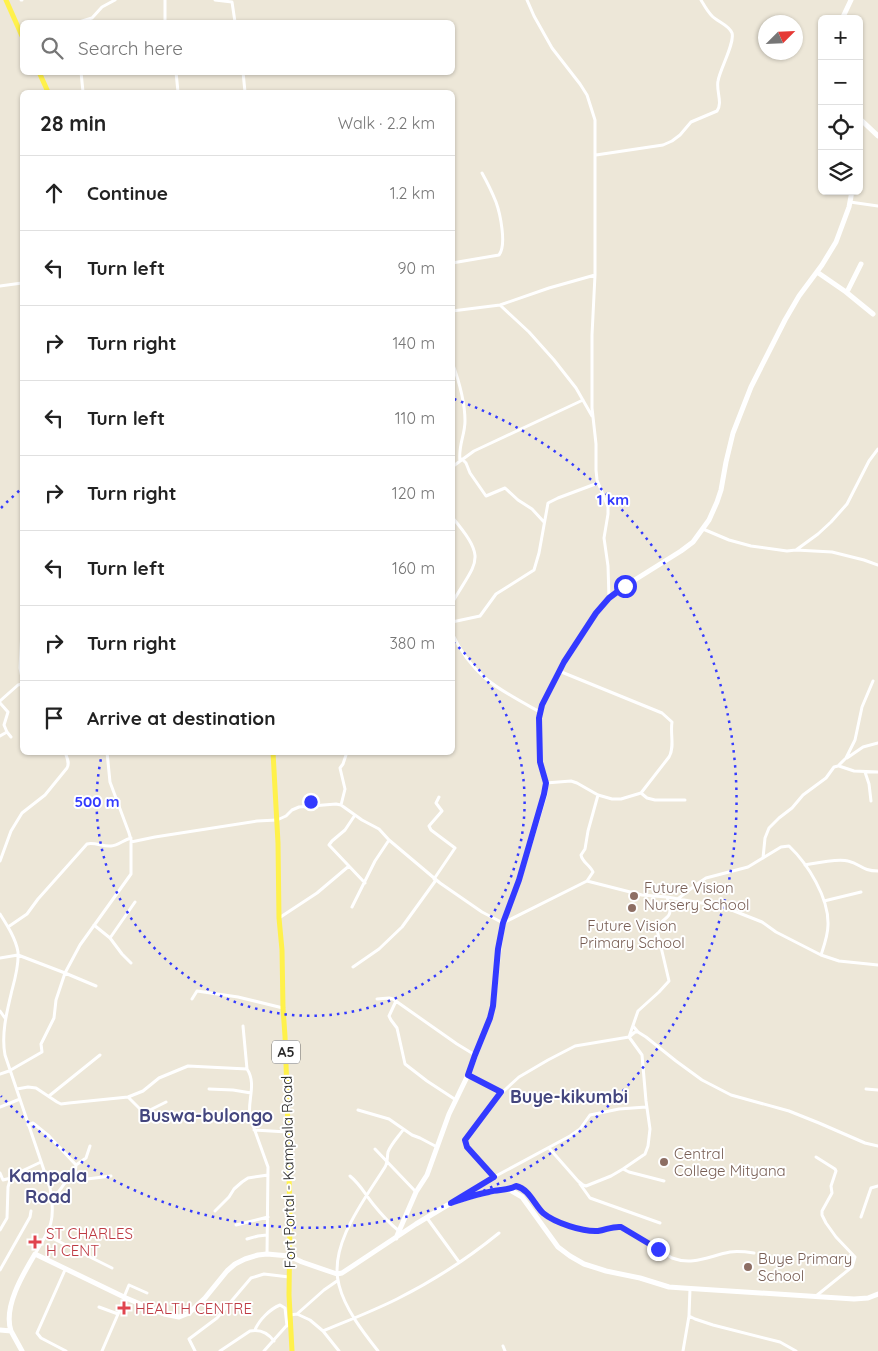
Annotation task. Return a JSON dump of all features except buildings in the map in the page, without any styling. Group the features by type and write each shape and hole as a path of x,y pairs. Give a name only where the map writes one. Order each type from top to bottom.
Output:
{"main road":[{"path":"7,2 20,31"},
{"path":"40,75 47,90"},
{"name":"Fort Portal - Kampala Road","path":"273,755 285,1036 290,1218 289,1324 292,1351"}],"street":[{"path":"7,2 13,0"},
{"path":"86,20 92,18 102,8 115,0"},
{"path":"165,0 165,20"},
{"path":"215,0 232,1 235,20"},
{"path":"527,0 552,48 587,96 595,120 594,216 596,275 592,335 593,417 598,483 608,507 604,538 608,566 609,598"},
{"path":"596,155 663,145 680,135 691,122 718,111 720,104 717,87 718,80 732,41 732,34 726,26 710,14 700,0"},
{"path":"844,15 852,0"},
{"path":"81,75 84,90"},
{"path":"176,75 178,90"},
{"path":"243,75 245,90"},
{"path":"863,122 878,136"},
{"path":"455,262 500,255 502,252 502,232 496,203 482,173"},
{"path":"396,1238 416,1192 427,1175 490,1018 503,923 519,880 546,783 540,762 539,718 542,705 559,671 596,613 609,598 693,542 709,520 722,490 733,433 750,387 799,296 836,242 844,223 851,195"},
{"path":"850,202 878,206"},
{"path":"846,292 861,264"},
{"path":"817,272 873,314"},
{"path":"455,311 500,305 549,288 596,275"},
{"path":"0,286 20,283"},
{"path":"500,305 529,332 554,360 576,388 593,417"},
{"path":"455,372 461,393 465,422 459,453 461,460 466,463 470,473 486,496 505,488 532,509 544,522"},
{"path":"455,465 492,442 570,408 583,400"},
{"path":"796,550 825,528 847,504 868,461 878,450"},
{"path":"455,621 480,616 496,594 534,570 538,559 549,502 598,483"},
{"path":"455,521 471,542 476,556 473,570 455,598"},
{"path":"702,529 728,540 750,546 787,551 832,552 878,565"},
{"path":"455,639 460,650 479,673 506,693 540,712"},
{"path":"546,783 571,781 598,795 612,799 621,799 641,793 671,754 672,722 662,713 559,671"},
{"path":"846,758 855,740 862,706 873,680"},
{"path":"11,737 6,732 4,725 8,712 0,702 20,684"},
{"path":"0,736 6,732"},
{"path":"763,858 765,838 769,828 779,818 792,808 803,795 826,778 846,758 863,747 878,743"},
{"path":"0,861 17,820 22,813 45,795 69,765 66,755"},
{"path":"0,1074 42,1052 42,1044 54,1018 56,1000 65,973 80,945 131,874 131,840 110,782 107,755"},
{"path":"340,804 346,789 340,768 346,755"},
{"path":"838,766 854,771 878,772"},
{"path":"865,772 871,801"},
{"path":"641,793 647,798 654,800 685,800"},
{"path":"503,923 587,881 593,872 581,855 585,849 588,830 598,795"},
{"path":"353,967 378,949 402,927 455,848 429,828 430,824 442,811 436,803 439,797"},
{"path":"8,927 27,914 87,844 94,843 102,846 114,846 126,839 131,840 257,821 277,820 298,807 340,804 379,829 435,880 482,912 503,923"},
{"path":"355,815 345,830 329,845 365,883"},
{"path":"352,906 375,861 389,840"},
{"path":"679,898 706,878 748,867 781,847 789,846 814,879 824,900 828,927 821,955"},
{"path":"804,864 845,860 870,871 878,871"},
{"path":"280,918 317,893 349,866"},
{"path":"587,881 642,895 679,898 724,907 751,916 776,932 821,955 839,961 878,965"},
{"path":"824,900 861,892"},
{"path":"629,1037 638,1011 669,981 658,930 658,926 670,913 671,909 667,897"},
{"path":"110,938 135,902"},
{"path":"0,914 15,942 18,954 2,1047 41,1162 53,1207 51,1224 46,1236 19,1283 12,1303 8,1324 22,1351"},
{"path":"94,925 110,938 122,954 132,963"},
{"path":"0,958 18,954 96,986"},
{"path":"192,999 197,991 221,993 283,1008"},
{"path":"377,999 389,998 396,1001 475,1055"},
{"path":"396,1001 389,1016 396,1028 405,1064 456,1100"},
{"path":"6,1019 0,1010 8,1008"},
{"path":"243,1026 247,1069 252,1083 249,1113 268,1167 267,1254"},
{"path":"633,1026 638,1032 646,1036 702,1080 731,1095 789,1112 865,1143 878,1146"},
{"path":"494,1177 467,1147 465,1140 501,1092 519,1077 575,1046 629,1037 638,1032"},
{"path":"549,1148 583,1185 590,1185 611,1176 642,1157 647,1151 650,1129 646,1107 642,1055 629,1037"},
{"path":"49,1096 100,1055"},
{"path":"17,1089 36,1088 61,1104 128,1097 143,1091 160,1078 188,1066 247,1069"},
{"path":"468,1075 501,1092"},
{"path":"209,1089 251,1093"},
{"path":"866,1089 878,1090"},
{"path":"128,1097 144,1114 166,1102"},
{"path":"0,1106 20,1099"},
{"path":"35,1254 65,1270 125,1297 178,1318 189,1313 205,1298 227,1271 245,1259 267,1254 289,1256 336,1274 347,1270 426,1218 494,1177 570,1136 580,1129 590,1115 619,1109 646,1107"},
{"path":"358,1110 389,1119 403,1130 437,1147"},
{"path":"28,1125 33,1124 49,1136 76,1165"},
{"path":"254,1130 288,1132"},
{"path":"378,1351 346,1303 336,1274 341,1242 387,1163 389,1150 403,1130"},
{"path":"52,1198 57,1195 66,1181 75,1173 76,1165 86,1158 90,1146"},
{"path":"375,1149 416,1192"},
{"path":"816,1157 835,1168 836,1171 830,1186 832,1193 822,1211 823,1219 836,1237 855,1257 852,1267 816,1297"},
{"path":"0,1173 1,1180 11,1178 41,1162"},
{"path":"623,1169 664,1181"},
{"path":"215,1211 242,1182 248,1178 268,1175"},
{"path":"69,1179 80,1180 111,1176"},
{"path":"350,1176 357,1182 381,1215 399,1231"},
{"path":"0,1230 7,1218 8,1187 11,1178"},
{"path":"578,1181 590,1198 660,1223"},
{"path":"510,1190 516,1186 521,1187 544,1213 566,1225 596,1231 621,1227 678,1261 707,1259 737,1252 754,1253"},
{"path":"861,1217 871,1188 878,1186"},
{"path":"451,1203 490,1191 510,1190 522,1197 558,1247 570,1256 584,1264 606,1271 640,1278 669,1287 854,1299 868,1298 878,1294"},
{"path":"0,1270 30,1217 31,1211"},
{"path":"236,1225 268,1217"},
{"path":"426,1218 459,1262"},
{"path":"323,1331 395,1300 426,1284 499,1232"},
{"path":"247,1239 267,1235"},
{"path":"46,1236 112,1268"},
{"path":"65,1270 37,1333 41,1338 66,1351"},
{"path":"195,1351 189,1339 217,1318 251,1278 264,1274 289,1277"},
{"path":"290,1315 298,1314 324,1290 338,1281"},
{"path":"102,1351 129,1285 147,1293"},
{"path":"683,1351 689,1316 690,1289"},
{"path":"255,1330 257,1325 274,1308 280,1305 285,1308 289,1324 264,1351"},
{"path":"100,1306 118,1314"},
{"path":"298,1314 310,1320 323,1331 339,1351"},
{"path":"689,1316 695,1320 780,1342 796,1351"},
{"path":"0,1330 11,1331"},
{"path":"220,1351 250,1331 255,1330 261,1330 274,1341"},
{"path":"503,1346 505,1351"}],"place":[{"name":"Future Vision Nursery School","path":"634,896"},
{"name":"Future Vision Primary School","path":"632,908"},
{"name":"Central College Mityana","path":"664,1162"},
{"name":"ST CHARLES H CENT","path":"35,1242"},
{"name":"Buye Primary School","path":"748,1267"},
{"name":"HEALTH CENTRE","path":"124,1308"}],"district":[{"name":"Buye-kikumbi","path":"569,1096"},
{"name":"Buswa-bulongo","path":"206,1115"},
{"name":"Kampala Road","path":"48,1185"}],"route":[{"path":"625,586 609,598 596,613 564,662 542,705 539,718 540,762 546,783 544,794 519,880 503,923 490,1018 468,1075 501,1092 465,1140 467,1147 494,1177 451,1203 490,1191 510,1190 516,1186 521,1187 544,1213 566,1225 596,1231 621,1227 658,1249"}]}
